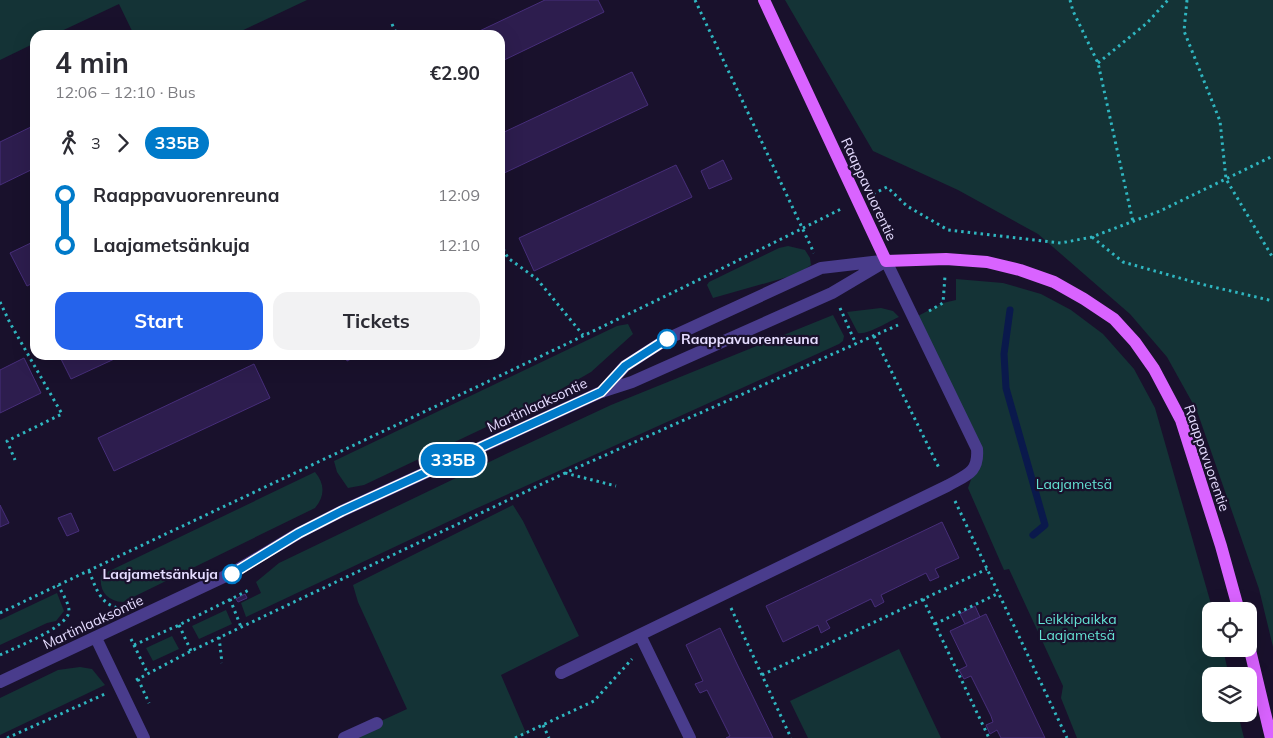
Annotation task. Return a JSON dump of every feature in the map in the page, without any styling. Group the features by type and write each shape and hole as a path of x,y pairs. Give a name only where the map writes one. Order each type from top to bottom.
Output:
{"main road":[{"name":"Raappavuorentie","path":"764,0 886,261 946,259 987,262 1020,270 1054,282 1084,299 1114,319 1135,342 1154,369 1180,420 1221,546 1237,602"},
{"path":"1252,657 1271,738"}],"street":[{"name":"Martinlaaksontie","path":"601,392 625,366 667,339 821,268 886,261"},
{"name":"Martinlaaksontie","path":"0,682 232,574 299,533 342,511 601,392 642,378 832,292 886,261"},
{"path":"561,673 947,486 973,470 978,460 977,449 886,261"},
{"path":"640,635 690,738"},
{"path":"96,638 144,738"},
{"path":"344,738 377,723"}],"path":[{"path":"695,0 821,268"},
{"path":"1070,0 1073,11 1098,63 1132,222"},
{"path":"1098,63 1147,23 1168,0"},
{"path":"1187,0 1184,31 1220,121 1226,179 1273,258"},
{"path":"392,24 395,30"},
{"path":"0,613 311,466 888,187 907,206 948,230 1061,243 1092,237 1160,211 1273,156"},
{"path":"1092,237 1123,262 1201,284 1273,301"},
{"path":"505,252 508,258 537,279 583,335"},
{"path":"8,738 119,688 241,626 565,473 943,304 946,259"},
{"path":"832,292 856,344"},
{"path":"0,302 30,358"},
{"path":"874,336 1068,738"},
{"path":"15,460 7,441 62,414 31,360"},
{"path":"565,473 616,486"},
{"path":"762,675 987,569"},
{"path":"0,655 51,630 67,618 69,612 67,604 58,585"},
{"path":"134,645 251,589"},
{"path":"935,624 999,593"},
{"path":"725,594 791,738"},
{"path":"923,598 989,738"},
{"path":"230,600 241,626"},
{"path":"179,625 190,651"},
{"path":"220,637 222,663"},
{"path":"543,725 549,738"}],"green space":[{"path":"0,0 307,0 244,30 132,30 119,4 64,30 30,30 30,45 0,60"},
{"path":"785,0 1273,0 1273,647 1259,589 1197,411 1167,357 1130,314 1038,234 958,190 873,151"},
{"path":"788,246 805,250 810,258 811,265 798,274 713,298 707,285 709,282 779,248"},
{"name":"Laajametsä","path":"956,279 1003,283 1041,294 1071,310 1103,334 1134,369 1155,408 1210,602 1202,602 1202,657 1225,657 1227,667 1202,667 1202,722 1240,722 1244,738 1077,738 1061,698 1063,686 1009,569 1004,570 968,488 978,460 914,318 943,303 956,300"},
{"path":"881,308 893,311 899,317 873,330 862,333 858,333 847,312"},
{"path":"833,315 844,336 843,341 839,344 475,509 246,617 241,603 261,593 256,582 279,563 611,405"},
{"path":"628,324 633,334 591,372 537,403 364,485 348,488 337,472 334,461 617,326"},
{"path":"315,472 321,481 322,494 315,508 123,602 113,600 105,594 101,586 101,575"},
{"path":"513,505 523,521 579,636 501,675 526,733 515,738 344,738 407,709 358,602 353,585"},
{"path":"57,593 64,611 56,621 47,623 0,645 0,620"},
{"path":"226,610 232,624 199,639 192,626"},
{"path":"172,636 179,649 153,661 146,648"},
{"path":"899,649 941,738 808,738 790,701"},
{"path":"80,667 92,669 105,685 0,735 0,698 58,670"}],"building":[{"path":"545,0 598,0 604,12 505,60 505,30 482,30"},
{"path":"632,72 648,105 505,173 505,132"},
{"path":"30,127 30,170 0,185 0,142"},
{"path":"723,160 732,179 709,189 701,171"},
{"path":"676,165 692,197 534,271 519,238"},
{"path":"30,243 30,284 27,286 10,253"},
{"path":"24,358 41,393 0,413 0,370"},
{"path":"62,360 112,360 71,379"},
{"path":"254,364 270,398 114,471 98,438"},
{"path":"0,505 9,523 0,527"},
{"path":"71,513 79,531 67,536 58,518"},
{"path":"942,522 959,558 935,569 939,577 930,581 926,573 881,595 884,602 875,607 871,599 826,621 830,628 821,633 818,625 783,642 766,606"},
{"path":"245,594 247,598 238,602 236,599"},
{"path":"975,606 980,617 965,624 960,614"},
{"path":"986,614 1045,738 1001,738 997,730 990,734 986,725 993,722 991,716 971,676 964,679 959,670 967,666 950,631"},
{"path":"720,628 773,738 726,738 730,736 707,690 700,693 695,684 703,681 686,645"}],"waterway":[{"path":"1010,310 1004,354 1006,388 1045,525 1033,535"}],"bus line":[{"name":"335B","path":"232,574 299,533 342,511 601,392 625,366 667,339"}],"place":[{"name":"Raappavuorenreuna","path":"667,339"},
{"name":"Laajametsänkuja","path":"232,574"}],"park label":[{"name":"Leikkipaikka Laajametsä","path":"1077,628"}]}
